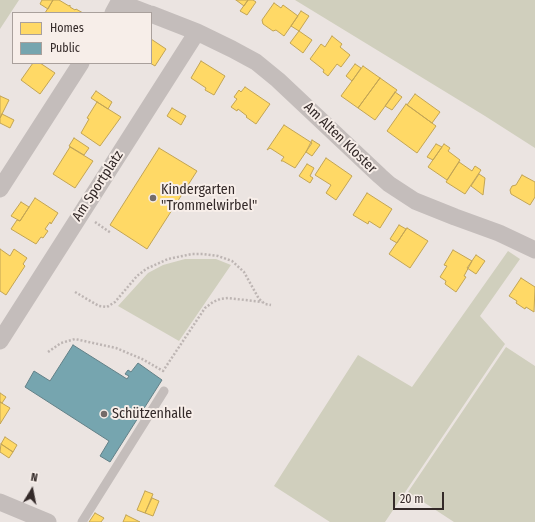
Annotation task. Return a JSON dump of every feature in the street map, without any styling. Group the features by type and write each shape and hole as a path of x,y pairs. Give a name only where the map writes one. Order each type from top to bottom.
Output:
{"street":[{"path":"114,12 119,2 144,12"},
{"name":"Am Alten Kloster","path":"152,14 197,32 256,62 278,80 380,176 415,201 499,233 535,250"},
{"name":"Am Sportplatz","path":"0,341 197,32"},
{"path":"0,189 80,64"},
{"path":"0,502 48,522"}],"lane":[{"path":"82,522 164,391"}],"path":[{"path":"98,223 111,233"},
{"path":"75,292 99,306 107,307 114,302 142,272 153,265 161,261 182,256 202,254 225,258 237,265 244,272 256,296 262,302"},
{"path":"48,352 61,343 75,339 116,348 142,359 163,371 205,308 213,302 228,298 262,302 271,305"}],"green space":[{"path":"0,0 19,0 0,29"},
{"path":"295,0 535,0 535,148 485,116"},
{"path":"508,251 520,259 480,316 505,344 385,522 330,522 274,486 358,355 412,387"},
{"path":"185,259 216,259 231,265 179,341 118,306 148,273 163,265"},
{"path":"506,347 535,366 535,522 454,522 408,492"}],"building: Homes":[{"path":"42,0 53,0 48,9 40,4"},
{"path":"53,0 59,0 69,6 70,5 70,7 75,10 76,9 81,12 46,12"},
{"path":"236,0 248,0 244,6"},
{"path":"248,0 253,0 256,2 247,15 240,11"},
{"path":"274,3 281,8 283,5 298,16 284,36 276,30 273,31 263,24 262,20"},
{"path":"301,11 309,16 299,31 291,26"},
{"path":"299,31 312,40 303,53 290,43"},
{"path":"332,36 342,44 340,47 350,55 341,67 337,64 328,76 323,72 324,70 310,59 321,44 325,47"},
{"path":"152,40 166,49 155,66 152,64"},
{"path":"201,61 225,76 214,95 205,90 206,88 191,78"},
{"path":"32,64 42,64 55,73 40,94 21,80"},
{"path":"355,64 361,68 352,81 346,76"},
{"path":"363,66 380,78 358,108 341,96"},
{"path":"380,78 397,90 375,120 358,108"},
{"path":"245,87 270,104 256,124 238,109 237,111 231,107 237,99 234,97 239,90 241,92"},
{"path":"96,91 112,102 108,109 91,98"},
{"path":"395,92 402,97 392,110 385,106"},
{"path":"415,94 440,112 432,123 407,105"},
{"path":"0,96 9,100 0,118"},
{"path":"97,102 121,117 100,146 81,133 89,119 87,118"},
{"path":"406,104 436,126 417,153 387,131"},
{"path":"172,108 186,116 181,125 167,116"},
{"path":"2,114 14,120 10,128 0,123"},
{"path":"284,125 312,143 295,168 281,161 284,157 270,148 267,150"},
{"path":"74,138 89,148 84,155 69,146"},
{"path":"312,140 320,145 312,156 306,152"},
{"path":"436,144 442,147 433,160 427,157"},
{"path":"444,144 450,148 448,151 460,160 447,180 428,167"},
{"path":"70,147 93,161 75,188 53,174"},
{"name":"Kindergarten \"Trommelwirbel\"","path":"159,148 197,171 147,249 110,225"},
{"path":"326,158 352,176 336,200 326,193 331,185 315,175"},
{"path":"459,162 472,171 475,166 481,170 465,194 446,182"},
{"path":"307,164 314,168 310,176 313,178 310,183 299,176"},
{"path":"479,174 485,178 483,195 471,186"},
{"path":"522,175 535,182 535,197 530,205 511,194 510,190 512,186 516,185"},
{"path":"367,193 392,209 380,228 369,221 368,224 353,215"},
{"path":"35,198 58,213 51,224 50,222 45,229 48,231 36,244 11,229 17,220 20,221"},
{"path":"21,202 29,207 20,221 11,216"},
{"path":"399,225 406,229 397,243 390,239"},
{"path":"407,228 428,241 410,268 389,254"},
{"path":"0,249 10,256 14,249 27,258 23,264 25,266 6,295 0,291"},
{"path":"453,250 472,261 464,276 466,277 456,292 445,284 446,281 440,277 447,266 444,265"},
{"path":"476,255 485,261 476,274 467,268"},
{"path":"521,278 535,287 534,312 526,307 525,309 509,296"},
{"path":"0,393 6,397 2,403 0,402"},
{"path":"0,402 10,408 0,424"},
{"path":"5,437 17,445 13,452 1,444"},
{"path":"1,444 13,452 9,458 0,452"},
{"path":"145,491 153,494 145,513 137,510"},
{"path":"152,498 159,501 153,516 145,513"},
{"path":"95,513 104,518 101,522 89,522"},
{"path":"126,515 140,522 123,522"}],"building: Public":[{"name":"Schützenhalle","path":"73,345 127,379 129,376 125,374 128,370 131,372 138,363 162,380 110,462 100,456 109,441 25,387 34,371 50,381"}],"place":[{"name":"Kindergarten \"Trommelwirbel\"","path":"153,198"},
{"name":"Schützenhalle","path":"104,414"}]}
